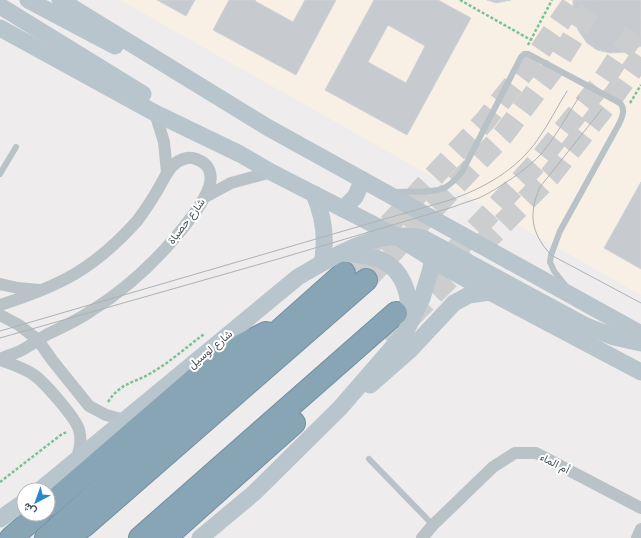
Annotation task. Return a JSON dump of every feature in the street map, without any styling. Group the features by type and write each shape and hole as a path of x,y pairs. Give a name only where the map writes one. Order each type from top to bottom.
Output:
{"highway":[{"path":"46,538 286,325 342,263"},
{"path":"67,538 85,525 366,280"},
{"path":"140,538 396,313"},
{"path":"56,499 218,359 251,340 286,325"},
{"path":"165,538 396,337"},
{"path":"11,538 30,522"}],"street":[{"path":"28,0 267,127 641,334"},
{"path":"60,0 267,127"},
{"path":"0,6 271,172 396,236 432,259 490,292 641,372"},
{"path":"0,28 155,113 240,154"},
{"path":"155,113 164,142 167,173"},
{"name":"شارع حصباة","path":"0,305 45,290 72,277 97,260 120,240 140,217 158,190 167,173 179,161 187,158 195,158 204,163 210,170 211,180 204,197 183,228 159,256 132,282 90,312 19,352 0,359"},
{"path":"204,197 231,183 271,172"},
{"path":"343,209 356,197 363,180"},
{"path":"314,194 324,226 325,244 322,263"},
{"path":"340,408 396,337 422,298 432,259 431,242 426,231 418,221 391,196"},
{"path":"396,236 413,236 423,238 586,326 614,337 641,343"},
{"name":"شارع لوسيل","path":"50,482 298,277 322,263 342,263 368,242 396,236"},
{"path":"342,263 377,258 391,266 402,279 409,295 410,312 396,337"},
{"path":"0,284 18,288 45,290"},
{"path":"200,538 254,493 340,408 394,365 454,303 469,295 490,292"},
{"path":"0,315 19,325 38,340 89,406 101,414 125,420"},
{"path":"0,359 35,376 76,421 79,429 80,445 76,460"},
{"name":"أم الماء","path":"422,538 433,525 493,467 515,453 536,453 641,508"},
{"path":"0,519 16,508"},
{"path":"637,538 641,529"}],"lane":[{"path":"391,196 438,190 446,187 458,177 462,172 521,56 524,54 528,54 620,103 623,106 624,113 560,231 551,255 550,262 554,271 576,299"},
{"path":"0,174 16,147"},
{"path":"369,459 433,525"}],"path":[{"path":"460,0 531,40"},
{"path":"524,54 552,0"},
{"path":"624,113 641,85"},
{"path":"101,414 114,394 122,387 151,374 206,332"},
{"path":"0,482 62,434 79,429"}],"shaded area":[{"path":"120,0 641,0 641,295"}],"building":[{"path":"157,0 195,0 186,16"},
{"path":"229,0 256,0 255,1 293,22 305,0 336,0 296,75 213,30"},
{"path":"374,0 438,0 471,18 407,135 325,90","holes":["388,25 425,46 406,83 368,62"]},
{"path":"487,0 511,0 496,3"},
{"path":"573,0 641,0 641,46 627,52 610,53 597,50 587,43 578,30 573,10"},
{"path":"641,182 641,269 604,248"}],"tunnel":[{"path":"344,273 485,121 540,51 575,0"},
{"path":"366,280 503,135 556,65 596,0"},
{"path":"453,253 537,163 601,84 641,23"},
{"path":"387,341 550,176 614,95 641,57"}],"tram line":[{"path":"0,331 450,200 475,190 499,177 530,150 567,91"},
{"path":"0,338 278,259 479,198 529,166 542,153 579,97"},
{"path":"602,109 540,187 534,206 534,223 539,239 551,255 641,303"}]}
